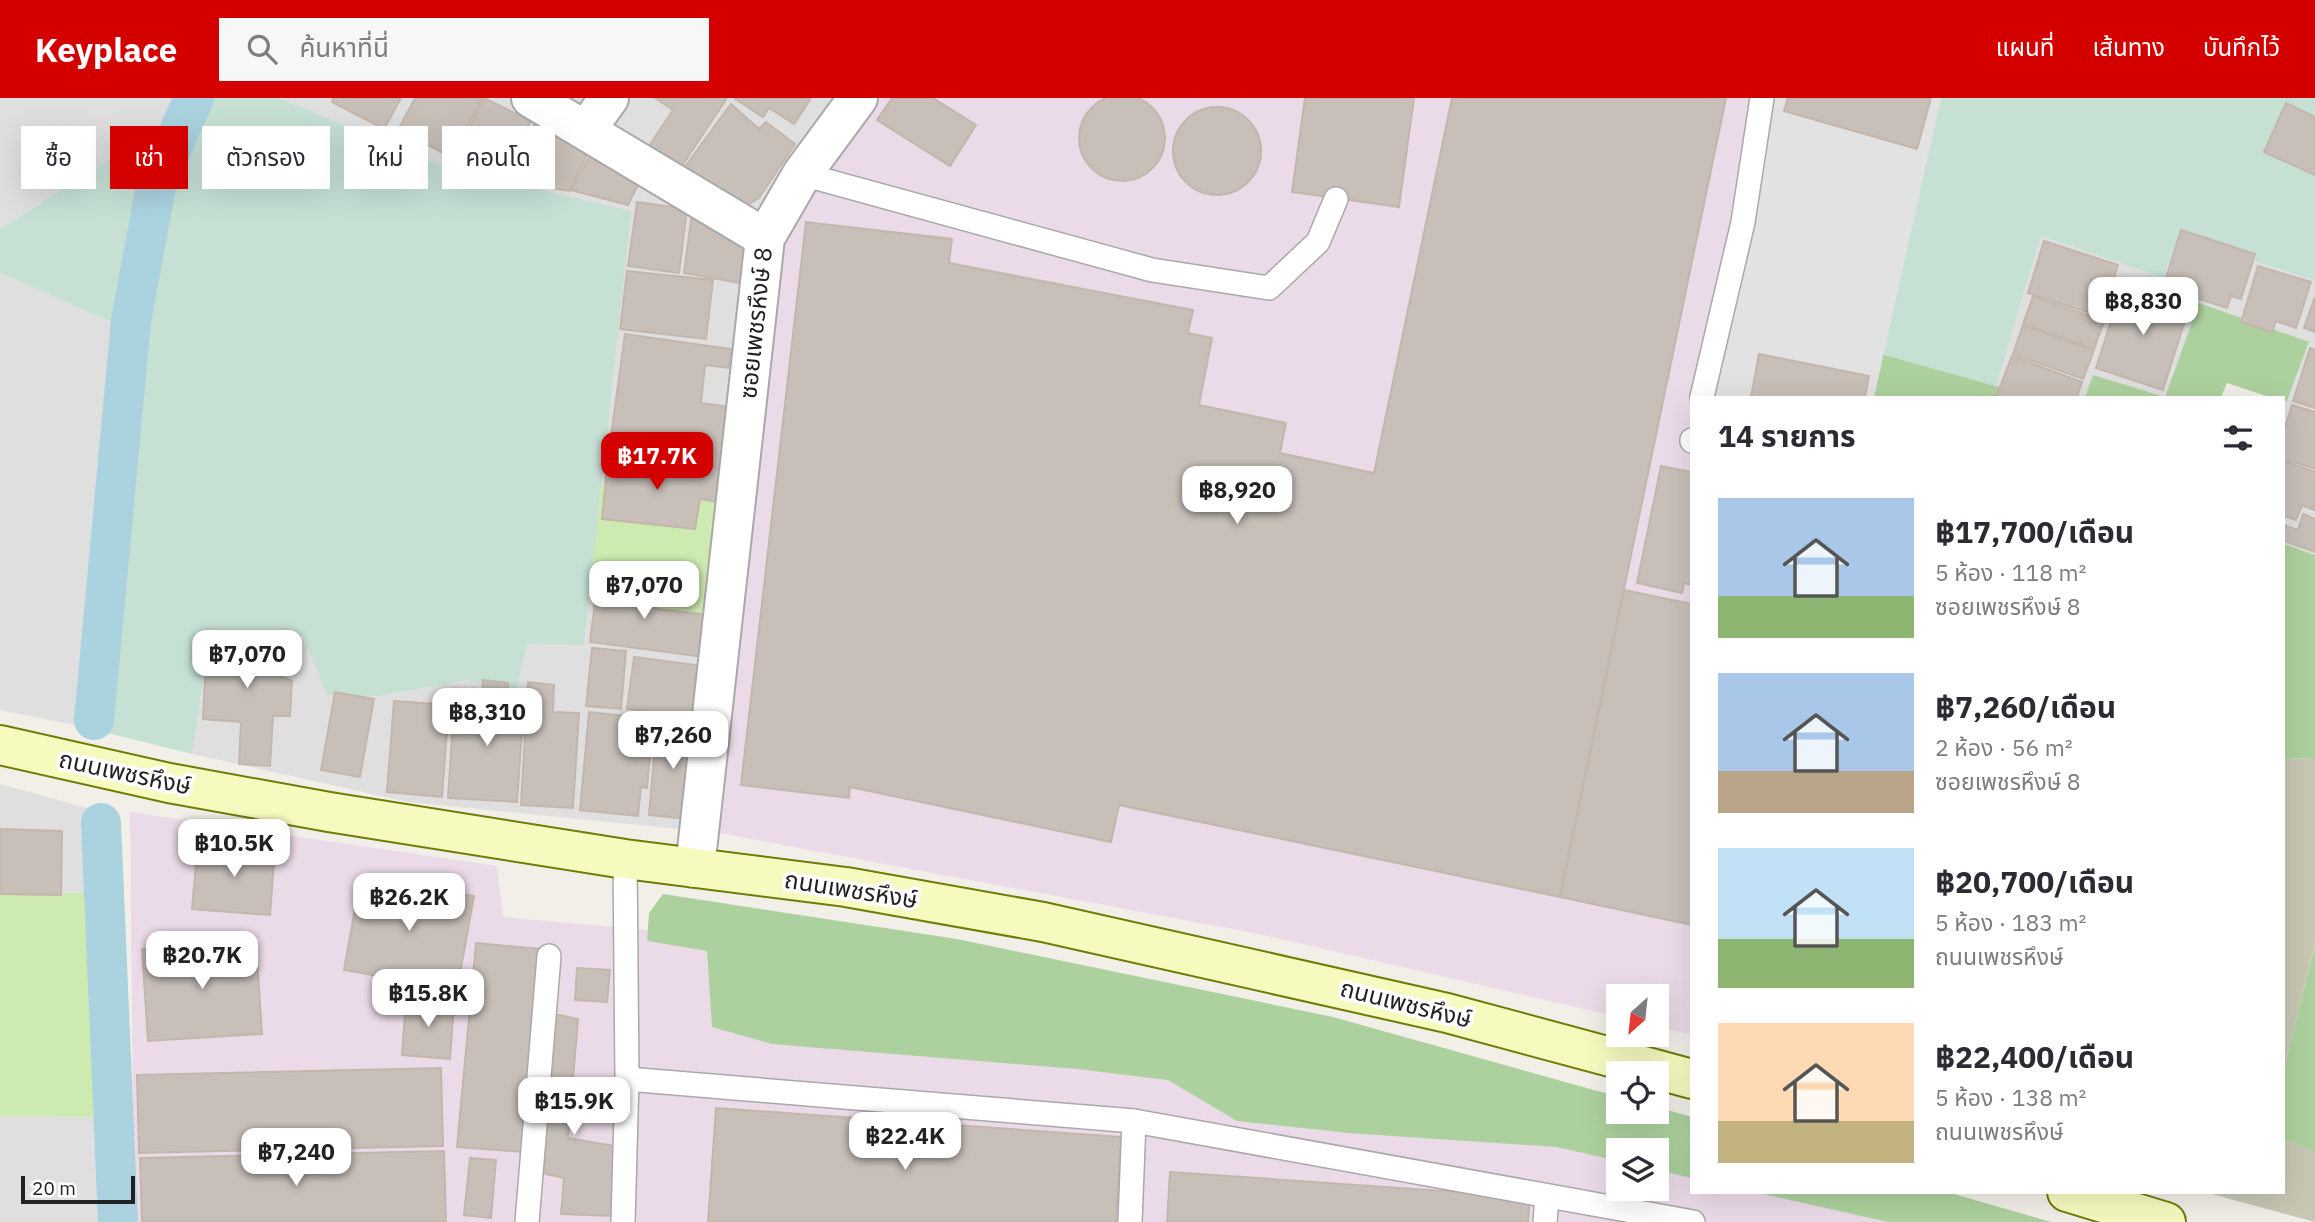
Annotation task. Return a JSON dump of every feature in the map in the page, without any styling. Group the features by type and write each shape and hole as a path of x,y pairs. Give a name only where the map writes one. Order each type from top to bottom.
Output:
{"main road":[{"name":"ถนนเพชรหึงษ์","path":"0,745 196,788 625,859 846,887 1043,922 1447,1013 1690,1078"},
{"path":"2074,1194 2166,1222"}],"street":[{"path":"531,98 765,238"},
{"path":"586,130 609,98"},
{"name":"ซอยเพชรหึงษ์ 8","path":"695,868 765,238 802,174 858,98"}],"lane":[{"path":"1702,396 1743,222 1762,98"},
{"path":"802,174 1152,270 1269,288 1318,242 1336,198"},
{"path":"624,1222 627,1079 625,859"},
{"path":"527,1222 549,957"},
{"path":"627,1079 1133,1121 1693,1222"},
{"path":"1129,1222 1133,1121"},
{"path":"1545,1222 1547,1196"}],"shaded area":[{"path":"0,98 205,98 161,126 110,126 110,159 96,168 96,126 21,126 21,189 63,189 0,229"},
{"path":"205,98 279,98 347,126 344,126 344,189 428,189 428,160 442,165 442,189 537,189 631,211 584,645 527,644 515,696 467,680 379,696 327,695 303,636 210,636 192,754 75,725 116,324 0,273 0,229 63,189 96,189 96,168 110,159 110,189 188,189 188,126 161,126"},
{"path":"279,98 881,98 785,225 720,833 408,802 192,754 210,636 303,636 379,696 467,680 514,696 527,644 584,644 630,212 534,189 555,189 555,126 442,126 442,165 428,160 428,126 347,126"},
{"path":"881,98 1941,98 1874,396 1690,396 1690,1035 1670,1030 1670,984 1606,984 1606,1014 1264,935 720,833 785,225"},
{"path":"1771,98 1941,98 1874,396 1710,396"},
{"path":"1941,98 2315,98 2315,281 2179,236 2163,278 2041,236 1996,386 1882,354"},
{"path":"2041,236 2162,278 2178,236 2315,281 2315,555 2285,544 2285,400 2309,343 2168,396 2094,376 2085,396 2017,396 1996,386"},
{"path":"0,273 116,324 75,725 0,710"},
{"path":"2315,758 2315,943 2285,1066 2285,759"},
{"path":"0,784 91,809 103,1222 0,1222"},
{"path":"130,812 497,866 503,917 682,933 1663,1138 1606,1138 1606,1201 1669,1201 1669,1139 1690,1144 1690,1194 1859,1194 1954,1222 134,1222"},
{"path":"2285,1139 2315,1152 2315,1222 2211,1194 2285,1194"}],"green space":[{"path":"2199,303 2309,342 2286,403 2285,396 2266,396 2227,383 2221,396 2165,396"},
{"path":"1882,354 1996,386 2017,396 1874,396"},
{"path":"2093,375 2162,396 2085,396"},
{"path":"601,486 726,499 715,621 589,599"},
{"path":"2285,544 2315,555 2315,758 2285,759"},
{"path":"0,892 97,893 95,1117 0,1116"},
{"path":"663,894 957,939 1333,1017 1606,1093 1606,1124 1669,1124 1669,1110 1690,1116 1690,1178 1669,1173 1669,1138 1606,1138 1606,1158 1556,1147 1348,1133 1237,1121 1168,1080 1077,1069 772,1044 712,1027 707,951 647,941 649,913"},
{"path":"2315,944 2315,1152 2285,1139 2285,1066"},
{"path":"1764,1194 1954,1194 2051,1222 1888,1222"}],"building":[{"path":"1122,95 1139,98 1153,107 1162,121 1165,138 1162,155 1153,169 1139,178 1122,181 1105,178 1091,169 1082,155 1079,138 1082,121 1091,107 1105,98"},
{"path":"333,98 401,98 386,126 378,126 332,102"},
{"path":"415,98 482,98 467,126 442,126 442,152 428,145 428,126 400,126"},
{"path":"484,98 531,121 528,126 470,126"},
{"path":"655,98 727,98 679,170 647,149 673,110"},
{"path":"734,98 811,98 794,124 769,108 763,117"},
{"path":"892,98 933,98 976,125 950,166 877,120"},
{"path":"1305,98 1414,98 1399,207 1292,192"},
{"path":"1452,98 1726,98 1560,897 1119,805 1111,842 850,787 849,798 741,785 806,222 952,239 949,263 1193,310 1188,333 1212,338 1199,405 1286,423 1280,453 1374,473"},
{"path":"1788,98 1931,98 1917,149 1784,111"},
{"path":"2286,103 2315,117 2315,175 2264,152"},
{"path":"731,104 759,129 766,122 795,144 759,198 742,208 684,168"},
{"path":"1217,107 1234,111 1248,120 1257,134 1261,151 1257,168 1248,182 1234,191 1217,195 1200,191 1186,182 1177,168 1173,151 1177,134 1186,120 1200,111"},
{"path":"537,119 549,126 533,126"},
{"path":"555,130 589,150 569,191 555,189"},
{"path":"593,149 641,179 628,205 571,190"},
{"path":"637,202 687,209 679,273 628,266"},
{"path":"692,213 746,244 740,283 684,273"},
{"path":"2181,230 2255,254 2241,299 2231,296 2227,308 2163,287"},
{"path":"2044,241 2118,265 2102,317 2028,293"},
{"path":"2258,266 2311,282 2296,328 2276,321 2272,332 2241,322"},
{"path":"627,271 713,280 706,339 620,329"},
{"path":"2123,284 2190,305 2163,390 2096,368"},
{"path":"2033,296 2104,321 2094,349 2023,324"},
{"path":"2315,297 2315,332 2304,328"},
{"path":"2023,325 2094,350 2083,379 2013,354"},
{"path":"625,334 731,349 729,368 705,365 701,403 730,407 722,467 609,451"},
{"path":"2310,348 2315,350 2315,408 2293,401"},
{"path":"1759,354 1869,376 1865,396 1751,396"},
{"path":"2012,356 2082,382 2077,396 1996,396"},
{"path":"2292,405 2315,412 2315,469 2285,459 2285,427"},
{"path":"608,456 721,469 718,502 700,499 695,529 602,519"},
{"path":"2285,461 2315,472 2314,510 2302,505 2296,520 2285,516"},
{"path":"1661,466 1690,472 1690,584 1684,583 1682,593 1637,583"},
{"path":"2303,514 2315,519 2315,552 2285,541 2285,525 2298,530"},
{"path":"598,578 659,586 656,609 709,615 703,657 590,642"},
{"path":"1624,590 1690,604 1690,925 1560,897"},
{"path":"207,633 283,637 280,676 292,681 290,716 273,716 270,766 239,764 241,722 203,719"},
{"path":"592,648 626,651 621,709 586,706"},
{"path":"634,657 704,666 697,718 627,709"},
{"path":"483,680 508,683 507,703 524,704 517,802 448,798 454,705 481,707"},
{"path":"528,682 554,685 553,712 579,713 573,808 521,805"},
{"path":"335,692 374,699 360,777 321,770"},
{"path":"394,701 449,705 442,797 387,792"},
{"path":"589,712 653,719 647,788 641,787 638,816 580,810"},
{"path":"657,723 696,725 688,819 649,815"},
{"path":"0,829 62,831 61,895 0,894"},
{"path":"198,842 275,848 270,915 192,909"},
{"path":"361,876 474,896 457,990 344,970"},
{"path":"256,942 262,1034 148,1041 142,949"},
{"path":"476,943 541,949 523,1152 457,1147"},
{"path":"577,968 610,970 607,1002 575,1000"},
{"path":"406,1000 454,1004 450,1059 402,1055"},
{"path":"554,1014 578,1019 568,1138 615,1146 616,1216 561,1214 564,1178 541,1173"},
{"path":"441,1068 443,1146 139,1153 137,1075"},
{"path":"716,1108 1121,1137 1116,1222 708,1222"},
{"path":"444,1151 446,1222 142,1222 140,1158"},
{"path":"470,1158 496,1160 491,1218 464,1215"},
{"path":"1170,1172 1530,1197 1528,1222 1167,1222"}],"waterway":[{"path":"94,720 131,321 157,181 194,98"},
{"path":"101,823 118,1222"}]}
